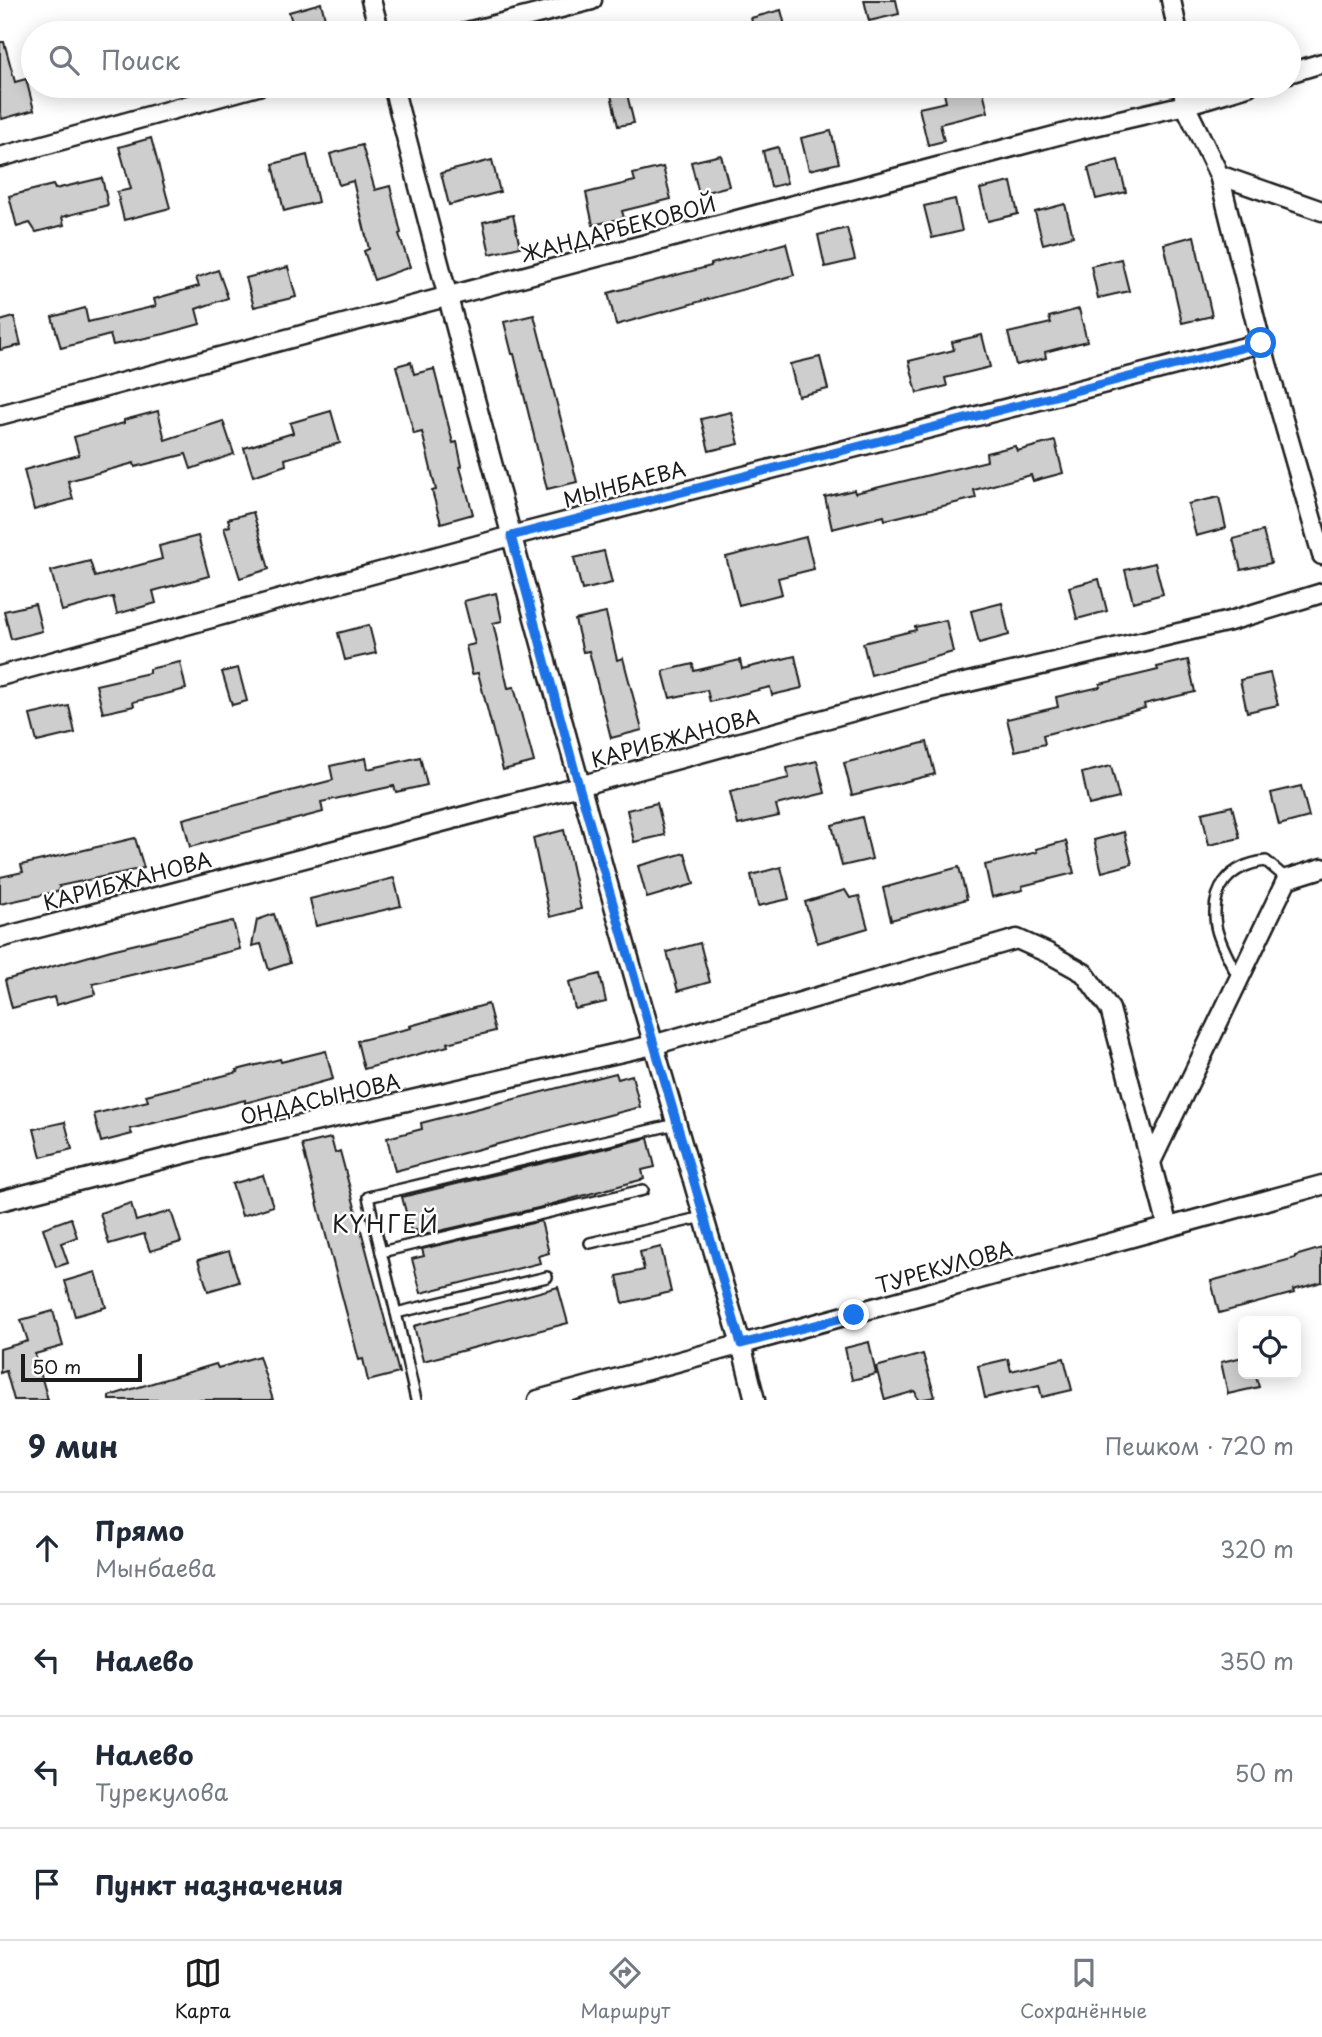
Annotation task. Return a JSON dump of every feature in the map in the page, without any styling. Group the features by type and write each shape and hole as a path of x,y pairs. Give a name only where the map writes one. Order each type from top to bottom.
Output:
{"street":[{"path":"371,0 377,21"},
{"path":"510,21 592,0"},
{"path":"1171,0 1175,21"},
{"path":"1301,69 1322,63"},
{"path":"0,157 214,98"},
{"path":"396,98 579,786 755,1400"},
{"path":"1184,98 1185,105 1219,175 1261,343 1322,555"},
{"name":"ЖАНДАРБЕКОВОЙ","path":"0,415 1077,130 1208,98"},
{"path":"1219,175 1322,211"},
{"name":"МЫНБАЕВА","path":"0,676 511,536 1261,343"},
{"name":"КАРИБЖАНОВА","path":"0,938 913,695 1230,621 1322,593"},
{"path":"1151,1162 1287,878 1322,869"},
{"name":"ОНДАСЫНОВА","path":"0,1201 253,1136 653,1045 1017,939 1084,973 1110,1009 1168,1227"},
{"name":"ТУРЕКУЛОВА","path":"538,1400 1322,1185"}],"lane":[{"path":"1239,979 1216,926 1217,894 1231,873 1248,863 1266,862 1287,878"},
{"path":"416,1400 368,1197 676,1124"},
{"path":"382,1252 643,1190"},
{"path":"590,1243 703,1217"},
{"path":"396,1313 547,1277"}],"building":[{"path":"864,0 896,0 899,14 869,21"},
{"path":"321,3 326,21 292,21 289,12"},
{"path":"781,10 784,21 752,21 751,18"},
{"path":"0,42 4,42 15,82 21,80 21,98 31,98 34,110 2,119"},
{"path":"612,98 628,98 634,123 618,126"},
{"path":"945,98 985,98 988,112 940,124 944,141 928,145 919,108 946,102"},
{"path":"831,131 839,163 809,170 801,138"},
{"path":"151,138 170,208 124,220 117,192 131,189 119,147"},
{"path":"362,145 375,190 390,186 401,233 399,234 410,267 374,280 364,251 369,249 353,181 339,185 330,154"},
{"path":"778,147 787,183 771,187 763,151"},
{"path":"307,155 318,202 284,211 273,164"},
{"path":"721,155 729,186 699,194 691,162"},
{"path":"492,160 500,192 449,205 441,173"},
{"path":"1118,160 1126,192 1096,199 1088,168"},
{"path":"663,167 671,199 622,211 624,218 593,225 586,193 635,181 633,174"},
{"path":"102,178 108,205 62,217 64,225 36,232 30,223 17,227 9,196 53,185 55,189"},
{"path":"1011,182 1018,214 988,221 980,189"},
{"path":"955,199 962,231 932,238 924,206"},
{"path":"1065,204 1073,236 1043,244 1035,212"},
{"path":"513,215 520,247 490,254 483,222"},
{"path":"847,228 855,260 825,267 818,235"},
{"path":"1194,236 1212,316 1182,323 1164,244"},
{"path":"786,243 794,275 616,325 608,293"},
{"path":"1121,259 1129,291 1098,298 1091,266"},
{"path":"288,267 296,297 254,307 246,278"},
{"path":"218,270 228,298 196,309 200,324 113,345 110,335 61,348 52,317 85,308 88,322 156,306 154,299 199,286 196,278"},
{"path":"1079,309 1087,341 1045,352 1046,358 1016,365 1008,333 1051,323 1049,317"},
{"path":"534,315 577,482 547,489 504,322"},
{"path":"14,317 21,345 0,350 0,321"},
{"path":"982,335 990,367 945,378 947,386 917,393 909,361 954,350 952,342"},
{"path":"820,357 828,389 798,396 790,364"},
{"path":"411,362 414,374 434,369 453,443 457,442 462,466 460,467 473,514 441,523 432,491 436,490 422,432 414,434 396,366"},
{"path":"158,411 165,440 223,421 234,454 191,469 186,454 135,467 134,463 68,481 73,499 34,510 24,470 79,455 74,437"},
{"path":"331,411 340,443 285,459 286,465 253,476 244,448 293,433 290,423"},
{"path":"731,412 739,444 709,451 701,419"},
{"path":"1055,441 1063,473 1033,481 1031,475 974,490 976,498 885,520 884,516 832,529 825,497 854,490 855,493 987,461 986,453 1015,446 1017,451"},
{"path":"1219,497 1226,528 1196,536 1188,504"},
{"path":"253,512 269,569 240,578 224,528 230,526 228,519"},
{"path":"1263,531 1271,563 1241,570 1233,539"},
{"path":"198,536 209,576 153,591 156,603 117,614 113,597 62,611 51,571 90,561 95,577 162,559 159,546"},
{"path":"806,537 814,569 778,578 782,594 739,605 726,557"},
{"path":"604,551 612,583 582,590 574,558"},
{"path":"1155,563 1163,594 1133,602 1125,570"},
{"path":"1099,579 1107,611 1077,619 1069,587"},
{"path":"496,593 502,621 493,623 508,688 514,687 534,762 503,770 478,673 472,674 466,646 475,644 464,601"},
{"path":"1002,603 1009,635 979,643 971,611"},
{"path":"35,604 42,631 11,639 4,611"},
{"path":"606,613 617,660 623,658 642,730 611,738 589,651 583,652 575,620"},
{"path":"946,620 953,652 871,675 863,643"},
{"path":"369,625 376,653 345,660 338,633"},
{"path":"795,656 802,688 772,695 770,687 710,702 707,690 670,698 663,671 693,664 694,671 740,660 742,669"},
{"path":"1188,660 1195,692 1144,704 1145,708 1043,735 1045,744 1015,751 1007,719 1058,707 1056,697 1100,687 1100,684"},
{"path":"180,662 186,689 133,702 134,706 103,713 96,685 149,673 149,669"},
{"path":"238,668 247,701 232,705 222,672"},
{"path":"1270,673 1278,705 1247,712 1240,680"},
{"path":"69,706 75,733 37,742 30,715"},
{"path":"927,742 935,774 852,795 844,763"},
{"path":"420,757 427,785 396,792 394,786 321,802 323,812 190,847 183,819 333,780 330,766 366,758 368,769"},
{"path":"817,761 825,793 776,805 779,816 738,825 730,792 789,778 787,768"},
{"path":"1111,766 1119,798 1089,805 1082,773"},
{"path":"1301,786 1309,817 1279,825 1271,793"},
{"path":"657,803 665,835 634,842 627,810"},
{"path":"1232,806 1240,838 1209,845 1202,813"},
{"path":"862,817 872,859 842,866 832,825"},
{"path":"564,830 581,909 550,917 533,838"},
{"path":"1124,832 1132,864 1102,872 1094,840"},
{"path":"135,838 144,868 59,886 60,891 0,904 0,877 23,872 21,865"},
{"path":"1066,841 1074,873 1022,886 1023,890 992,897 985,865 1037,852 1036,849"},
{"path":"685,853 694,884 647,898 638,866"},
{"path":"781,867 789,899 758,906 751,875"},
{"path":"959,867 967,899 891,920 883,888"},
{"path":"394,878 401,906 316,926 310,899"},
{"path":"845,890 850,898 859,896 868,928 817,943 805,902"},
{"path":"274,914 290,963 269,970 261,944 252,946 257,920"},
{"path":"233,921 240,949 93,984 96,994 56,1005 54,997 12,1008 5,980 111,950"},
{"path":"700,943 710,982 678,991 667,952"},
{"path":"600,974 606,1002 575,1009 569,982"},
{"path":"488,1004 495,1031 364,1069 357,1041 411,1028 410,1026"},
{"path":"326,1051 333,1079 245,1103 245,1100 130,1129 132,1134 101,1142 94,1114 148,1101 146,1095 238,1072 237,1070"},
{"path":"616,1073 618,1079 632,1075 640,1107 395,1171 387,1138 422,1129 421,1123"},
{"path":"65,1122 72,1149 41,1157 34,1129"},
{"path":"331,1138 335,1153 340,1151 399,1373 368,1381 363,1359 359,1360 302,1145"},
{"path":"648,1138 655,1167 642,1170 644,1179 538,1208 418,1236 416,1230 411,1231 402,1197"},
{"path":"263,1175 273,1206 242,1216 232,1184"},
{"path":"131,1203 136,1221 171,1211 181,1242 150,1251 144,1234 109,1244 100,1213"},
{"path":"71,1218 77,1237 61,1243 68,1263 56,1267 43,1228"},
{"path":"541,1221 549,1253 538,1256 540,1263 421,1293 412,1259 424,1256 422,1249"},
{"path":"661,1247 671,1292 623,1303 617,1276 644,1270 640,1252"},
{"path":"1322,1248 1322,1282 1293,1290 1294,1293 1219,1313 1211,1281"},
{"path":"229,1251 239,1282 208,1291 198,1260"},
{"path":"96,1272 106,1307 75,1316 65,1281"},
{"path":"558,1287 568,1323 423,1361 414,1326"},
{"path":"53,1311 63,1346 35,1354 48,1400 14,1400 6,1371 0,1373 0,1349 28,1341 21,1320"},
{"path":"869,1342 876,1374 852,1380 845,1348"},
{"path":"923,1354 935,1397 918,1400 915,1391 885,1400 876,1367"},
{"path":"259,1356 273,1400 109,1400 109,1396 216,1364 218,1368"},
{"path":"1064,1358 1072,1390 1042,1397 1039,1385 985,1398 978,1366 1008,1359 1011,1371"},
{"path":"1238,1358 1238,1379 1257,1379 1259,1387 1228,1394 1221,1362"}],"district":[{"name":"КҮНГЕЙ","path":"386,1223"}],"route":[{"path":"854,1315 741,1344 579,786 511,536 1261,343"}]}
